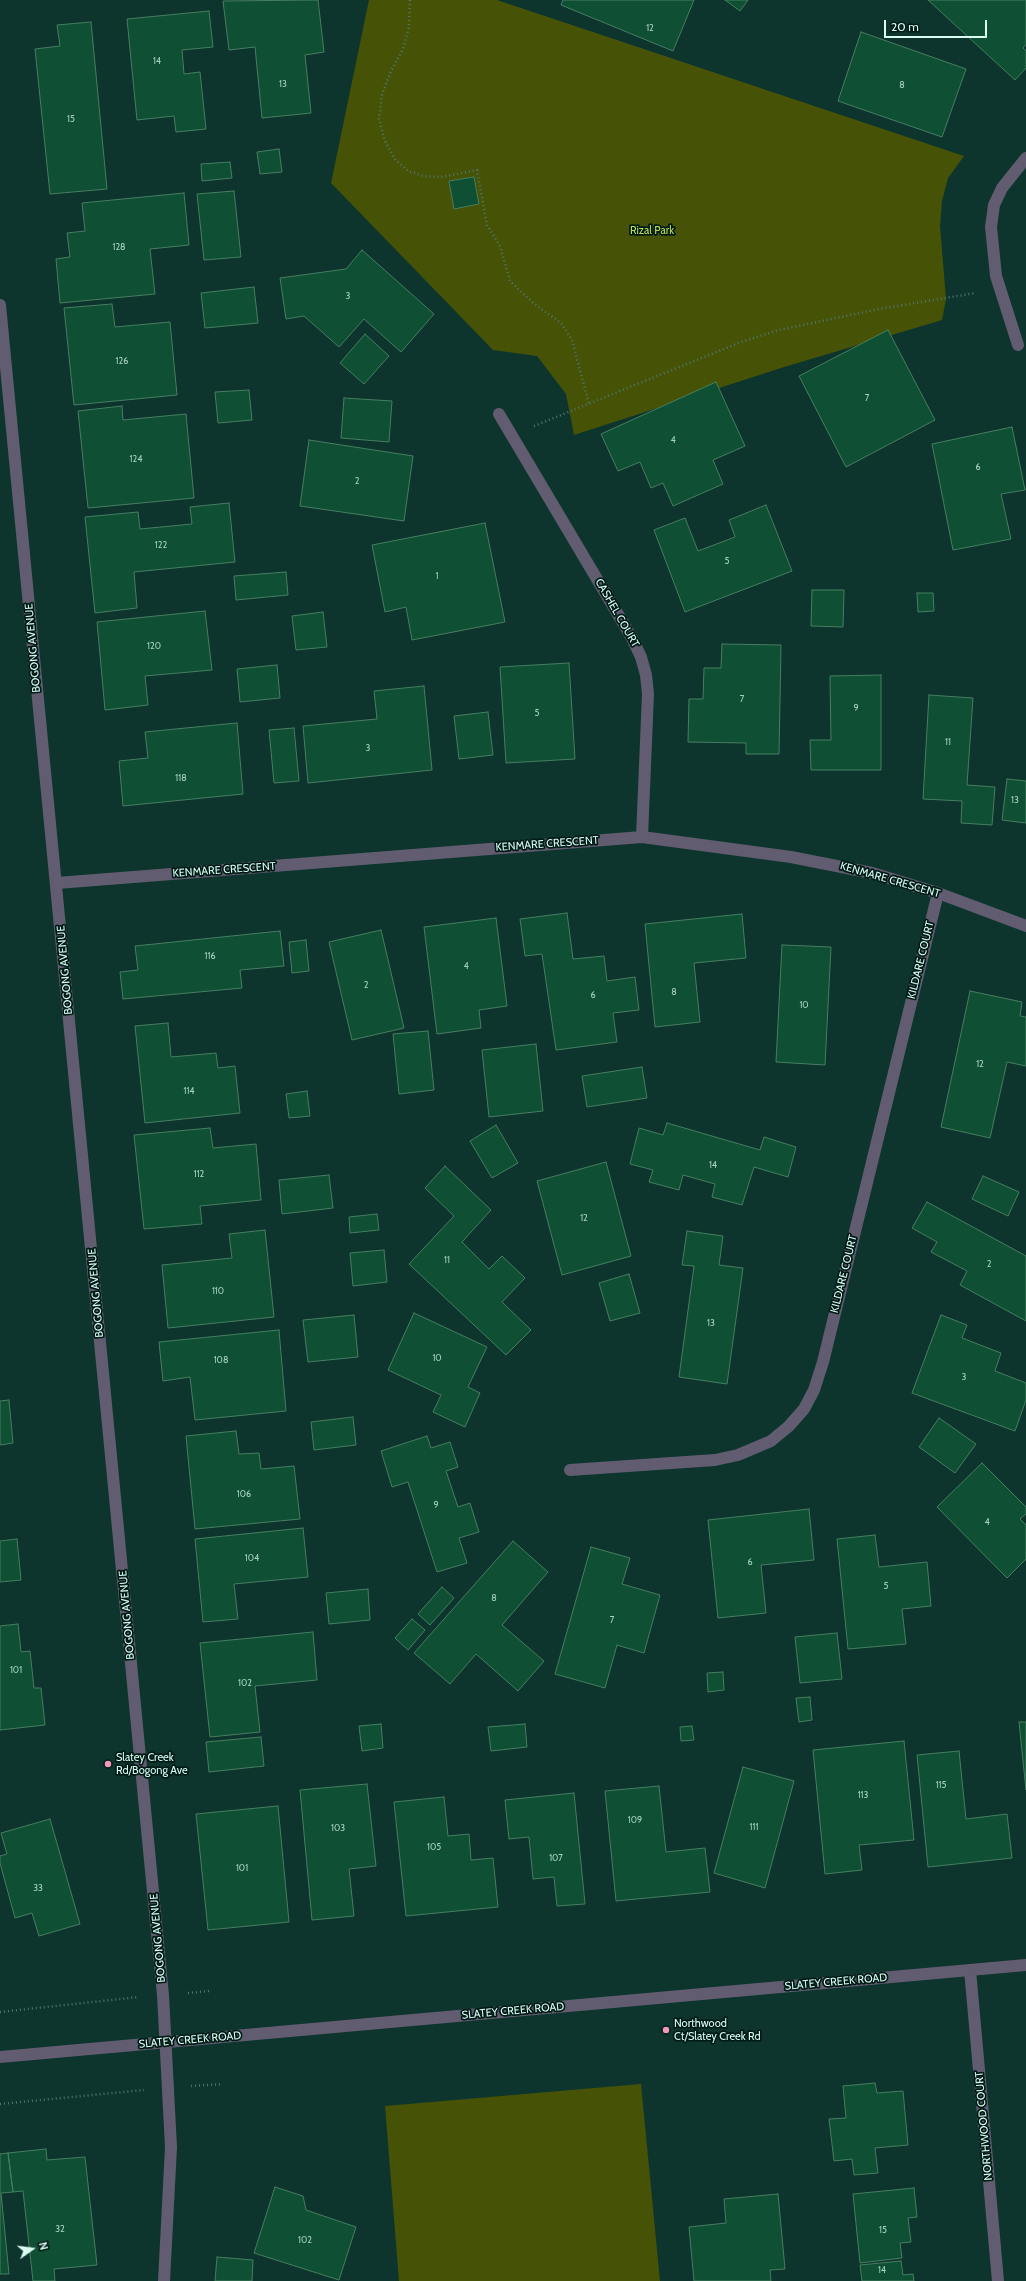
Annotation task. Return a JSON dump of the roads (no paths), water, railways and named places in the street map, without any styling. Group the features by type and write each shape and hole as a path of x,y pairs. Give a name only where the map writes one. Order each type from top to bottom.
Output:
{"street":[{"path":"1018,345 1000,290 994,260 992,215 1002,188 1026,158"},
{"name":"BOGONG AVENUE","path":"0,305 57,883 167,2042 170,2176 164,2281"},
{"name":"CASHEL COURT","path":"498,414 632,638 642,661 648,694 642,837"},
{"name":"KENMARE CRESCENT","path":"57,883 642,837 831,863 872,873 938,893 1026,926"},
{"name":"KILDARE COURT","path":"570,1470 715,1460 738,1455 771,1441 785,1430 804,1409 814,1390 823,1362 938,893"},
{"name":"SLATEY CREEK ROAD","path":"0,2057 1026,1964"},
{"name":"NORTHWOOD COURT","path":"970,1970 998,2281"}],"place":[{"name":"Slatey Creek Rd/Bogong Ave","path":"108,1764"},
{"name":"Northwood Ct/Slatey Creek Rd","path":"666,2030"}],"park label":[{"name":"Rizal Park","path":"652,231"}]}
